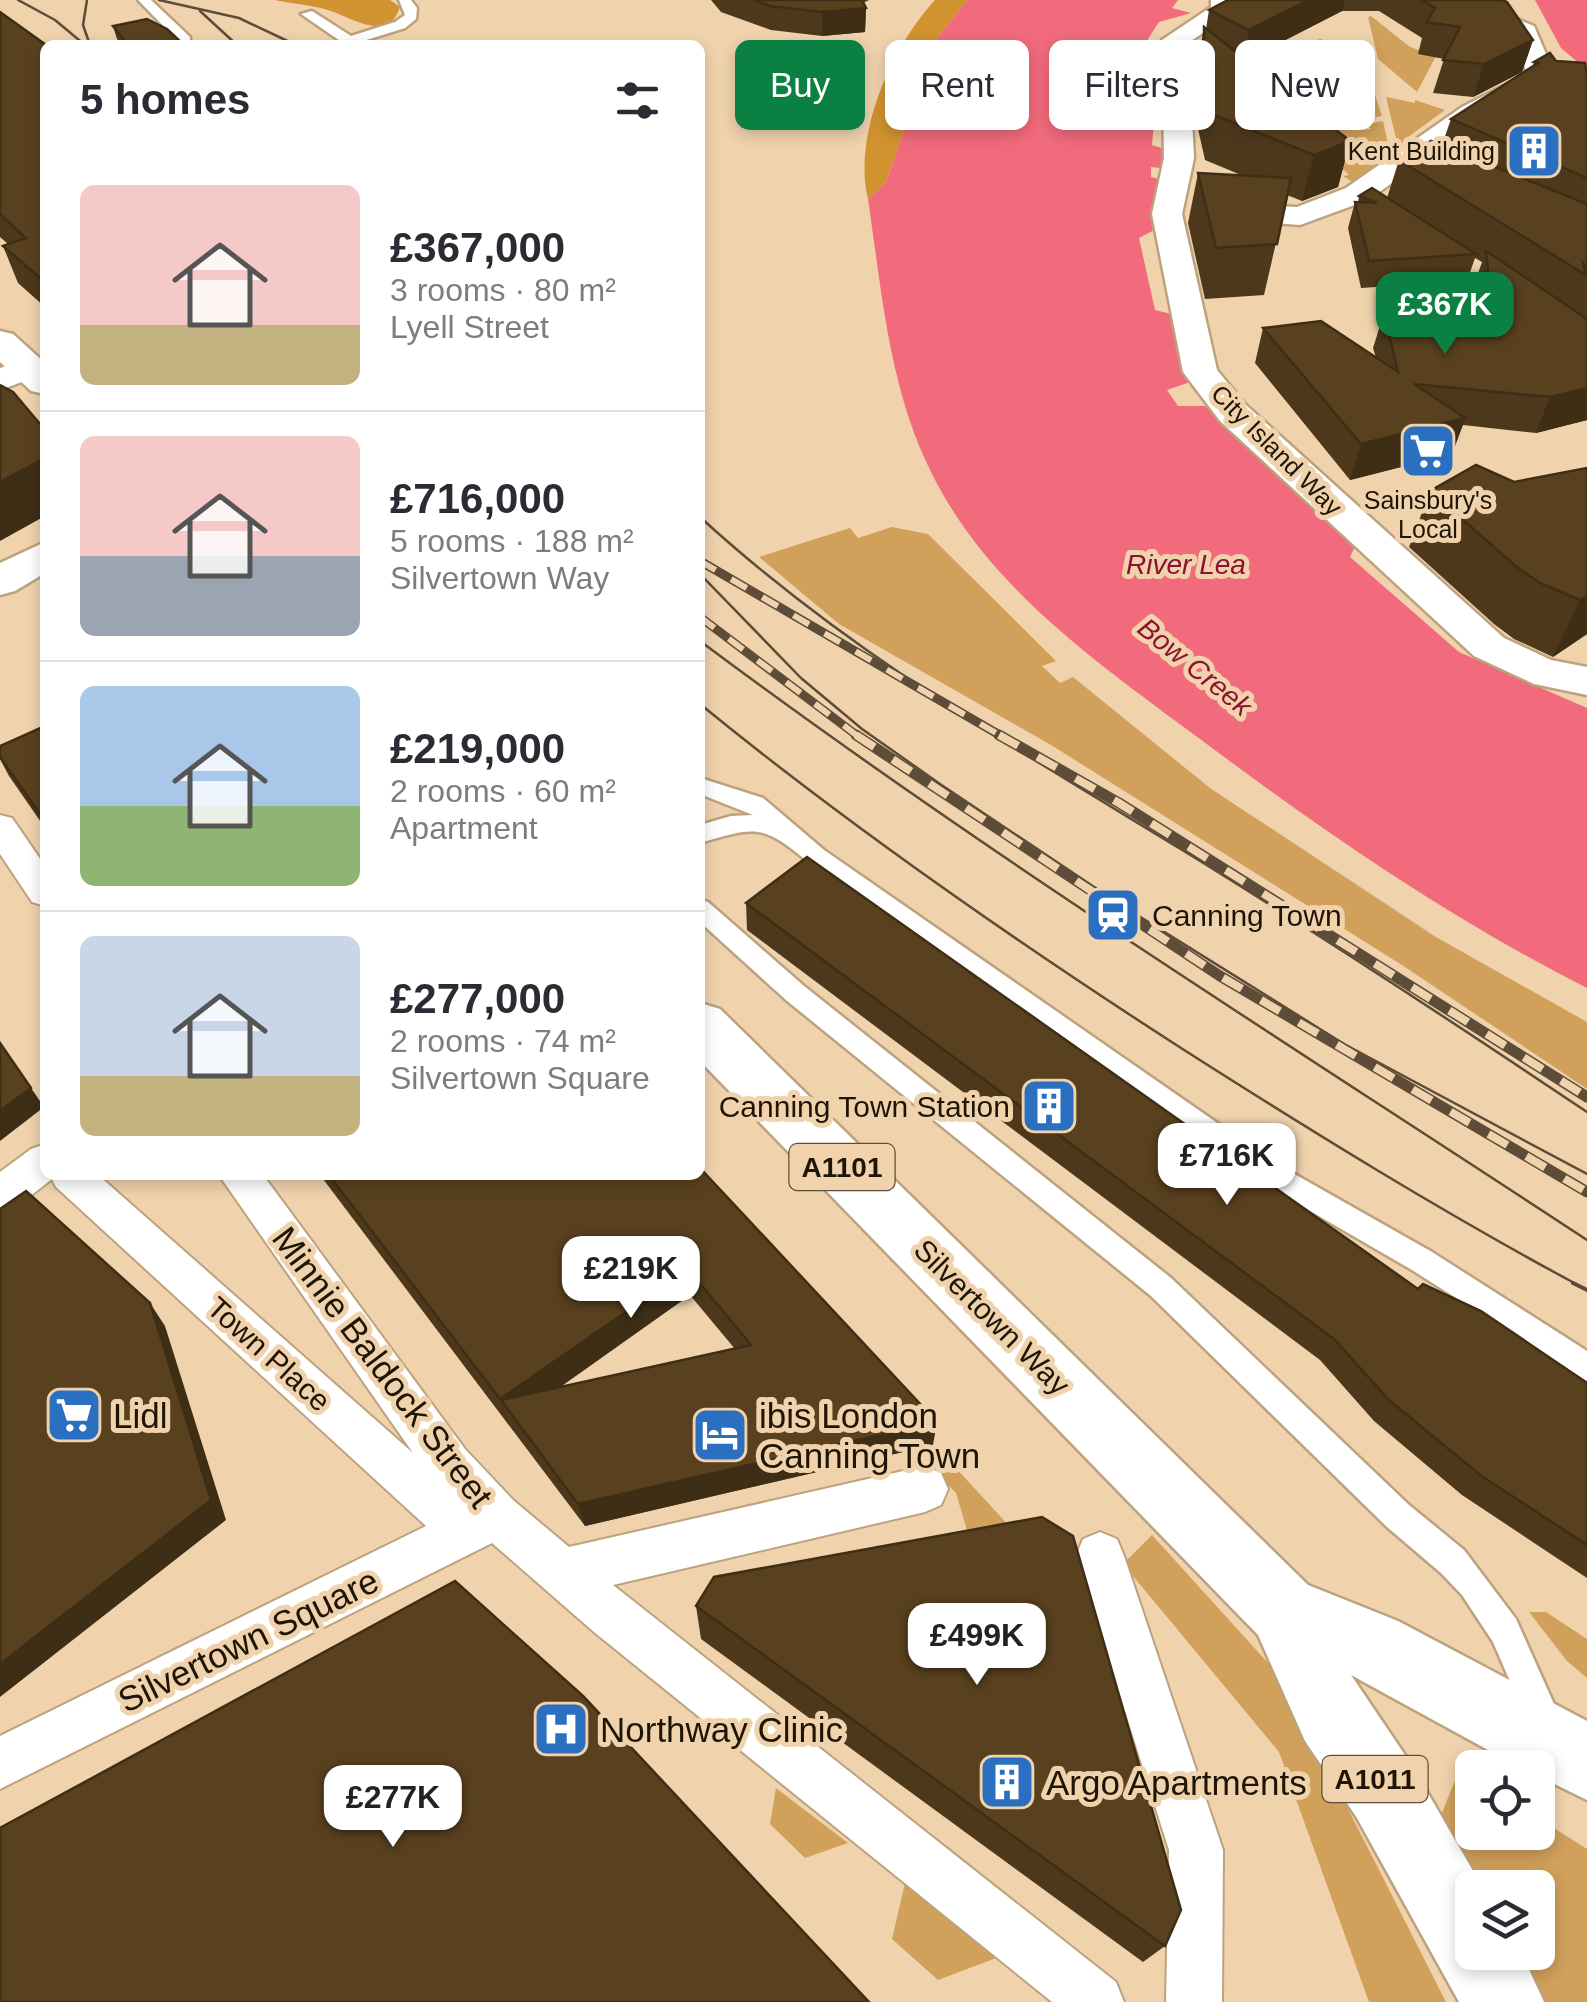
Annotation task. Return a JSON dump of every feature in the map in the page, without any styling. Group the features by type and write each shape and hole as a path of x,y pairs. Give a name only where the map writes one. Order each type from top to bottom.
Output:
{"main road":[{"path":"0,342 25,377"},
{"path":"0,581 40,559"},
{"name":"Silvertown Way","path":"705,1030 1283,1610 1331,1715 1384,1791 1455,1916"},
{"name":"Silvertown Way","path":"1283,1610 1372,1647 1570,1752"},
{"name":"Silvertown Way","path":"1485,1970 1503,2002"}],"street":[{"name":"City Island Way","path":"1224,0 1224,10 1175,40 1179,158 1168,209 1171,241 1200,372 1233,413 1490,647 1524,666 1566,680 1587,681"},
{"path":"1168,209 1300,221 1370,202 1408,162 1472,113 1540,75 1525,32 1448,0"},
{"path":"1408,162 1443,178"},
{"path":"0,827 40,885"},
{"path":"0,1194 40,1164"},
{"name":"Town Place","path":"76,1180 482,1524"},
{"name":"Minnie Baldock Street","path":"243,1180 449,1465 482,1524 561,1573 1096,2002"},
{"path":"561,1573 925,1489"},
{"name":"Silvertown Square","path":"0,1763 482,1524"},
{"path":"1100,1556 1196,1850 1194,2002"}],"lane":[{"path":"362,40 400,25 410,16 411,8 405,0"},
{"path":"139,17 148,4 185,40"},
{"path":"308,14 349,40"},
{"path":"705,788 754,804 816,856 1265,1171 1422,1261 1587,1367"},
{"path":"705,833 735,823 765,823 784,829"},
{"path":"705,913 794,993 1161,1287 1398,1516 1442,1548 1491,1604 1570,1752"}],"shaded area":[{"path":"275,0 390,0 400,7 388,24 370,26 324,9"},
{"path":"935,0 967,0 936,40 905,40"},
{"path":"1368,17 1410,47 1436,56 1417,92 1378,59"},
{"path":"885,80 885,130 904,130 886,182 868,199 866,147"},
{"path":"1375,95 1382,116 1375,118"},
{"path":"1386,97 1415,100 1445,110 1404,140 1415,145 1399,151"},
{"path":"1383,121 1392,162 1354,183 1343,176 1349,175 1344,170 1333,171 1298,139 1340,130 1375,130 1375,122"},
{"path":"892,527 928,534 1056,661 1042,666 1060,683 1073,677 1210,788 1436,937 1587,1022 1587,1089 1405,967 1051,745 839,624 759,557 850,528 858,538"},
{"path":"954,1466 1011,1528 969,1537 956,1493 934,1471"},
{"path":"1152,1535 1269,1664 1304,1722 1446,2002 1369,2002 1279,1752 1123,1564"},
{"path":"1529,1612 1546,1612 1587,1639 1587,1678 1567,1661"},
{"path":"1455,1780 1455,1848 1439,1820"},
{"path":"776,1788 848,1843 805,1858 770,1824"},
{"path":"1555,1829 1587,1849 1587,2002 1542,2002 1524,1970 1555,1970 1555,1870 1467,1870 1456,1850 1555,1850"},
{"path":"905,1883 999,1957 938,1980 892,1939"}],"water":[{"name":"River Lea","path":"967,0 1178,0 1172,8 1191,13 1159,22 1148,40 1049,40 1049,130 1153,130 1152,145 1172,151 1169,169 1151,167 1151,177 1168,181 1160,227 1139,238 1155,310 1179,316 1193,381 1167,390 1178,406 1205,406 1357,542 1350,557 1459,652 1587,708 1587,988 1486,933 1293,807 1081,648 1043,615 975,543 947,502 924,457 902,395 887,330 868,199 886,182 904,130 1029,130 1029,40 936,40"},
{"path":"1535,0 1587,0 1587,70 1561,48"}],"building":[{"path":"754,0 862,0 866,8 822,12 770,6"},
{"path":"1228,0 1308,0 1249,30 1209,10"},
{"path":"1422,0 1502,0 1533,40 1484,64 1443,60 1460,27 1427,22 1435,8"},
{"path":"0,12 40,41 40,278 3,246 26,238 0,214"},
{"path":"147,19 179,40 124,40 113,26"},
{"path":"1204,27 1235,51 1235,123 1215,115 1215,40 1204,40"},
{"path":"1550,53 1556,61 1585,63 1587,178 1451,119"},
{"path":"1252,130 1336,130 1350,141 1314,155"},
{"path":"1431,141 1587,204 1587,267 1583,263 1586,275 1399,160"},
{"path":"1198,173 1291,178 1277,244 1216,248"},
{"path":"1372,188 1476,254 1369,261 1355,202 1377,203 1359,196"},
{"path":"1486,251 1587,319 1587,388 1550,397 1414,384 1465,418 1361,444 1263,328 1321,321 1398,372 1384,313 1491,299"},
{"path":"0,385 13,392 40,424 40,461 0,482"},
{"path":"1476,465 1514,482 1587,468 1587,596 1580,600 1540,583 1430,491"},
{"path":"40,728 40,814 0,757 0,746"},
{"name":"Canning Town Station","path":"807,857 1418,1289 1423,1284 1481,1311 1587,1383 1587,1545 1480,1475 1389,1400 1334,1339 746,903"},
{"path":"0,1043 31,1088 0,1111"},
{"path":"705,1173 937,1422 578,1504 501,1400 751,1345 688,1269 500,1399 333,1180 705,1180"},
{"path":"26,1191 150,1303 211,1500 0,1664 0,1209"},
{"name":"Argo Apartments","path":"1042,1517 1073,1536 1181,1910 1165,1946 696,1606 714,1577"},
{"path":"455,1581 583,1696 869,2002 0,2002 0,1828"}],"tram line":[{"path":"18,0 55,20 79,40"},
{"path":"87,0 83,25 88,40"},
{"path":"159,0 239,18 285,40"},
{"path":"200,11 232,40"},
{"path":"705,521 813,610 931,694 1282,912 1587,1112"},
{"path":"705,579 801,678 862,729 940,784 1118,903 1344,1044 1587,1174"},
{"path":"705,645 1028,873 1587,1240"},
{"path":"705,708 876,840 1119,1008 1377,1170 1578,1285"},
{"path":"1573,1283 1587,1290"}],"railway":[{"path":"705,564 1003,737"},
{"path":"705,621 859,737"},
{"path":"999,735 1119,803 1587,1097"},
{"path":"859,737 1220,976 1587,1192"}],"place":[{"name":"Kent Building","path":"1534,151"},
{"name":"Sainsbury's Local","path":"1428,451"},
{"name":"Canning Town","path":"1113,915"},
{"name":"Canning Town Station","path":"1049,1106"},
{"name":"Lidl","path":"74,1415"},
{"name":"ibis London Canning Town","path":"720,1435"},
{"name":"Northway Clinic","path":"561,1729"},
{"name":"Argo Apartments","path":"1007,1782"}],"water label":[{"name":"Bow Creek","path":"1195,667"}]}
